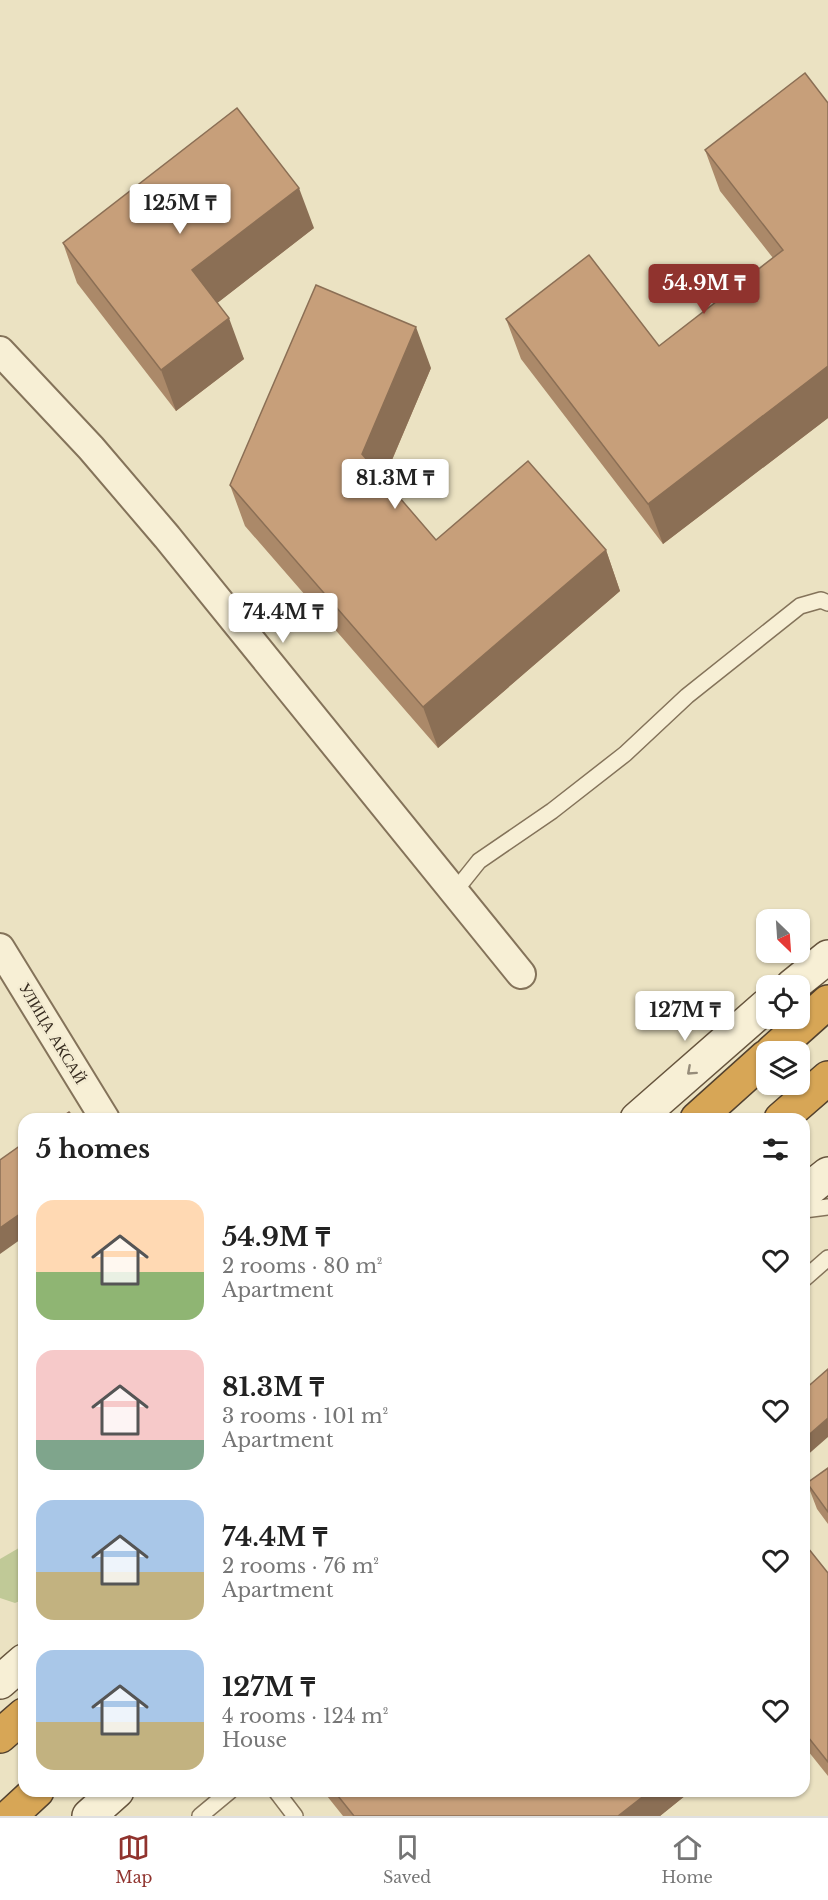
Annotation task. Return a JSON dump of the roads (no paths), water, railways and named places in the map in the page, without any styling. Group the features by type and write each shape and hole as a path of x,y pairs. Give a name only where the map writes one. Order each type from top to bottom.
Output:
{"highway":[{"path":"784,1041 828,1002"},
{"path":"704,1113 756,1066"},
{"path":"788,1113 828,1078"},
{"path":"0,1736 18,1720"},
{"path":"10,1816 31,1797"}],"main road":[{"path":"806,975 828,957"},
{"path":"644,1113 756,1015"},
{"path":"810,1188 828,1174"},
{"path":"0,1682 18,1666"},
{"path":"88,1816 110,1797"}],"street":[{"path":"0,351 91,448 167,537 521,974"},
{"name":"УЛИЦА АКСАЙ","path":"0,948 101,1113"}],"lane":[{"path":"454,891 479,861 552,811 616,761 687,696 800,606 821,600 828,603"},
{"path":"810,1209 828,1207"},
{"path":"810,1274 828,1258"},
{"path":"200,1816 223,1797"},
{"path":"281,1797 295,1816"}]}
